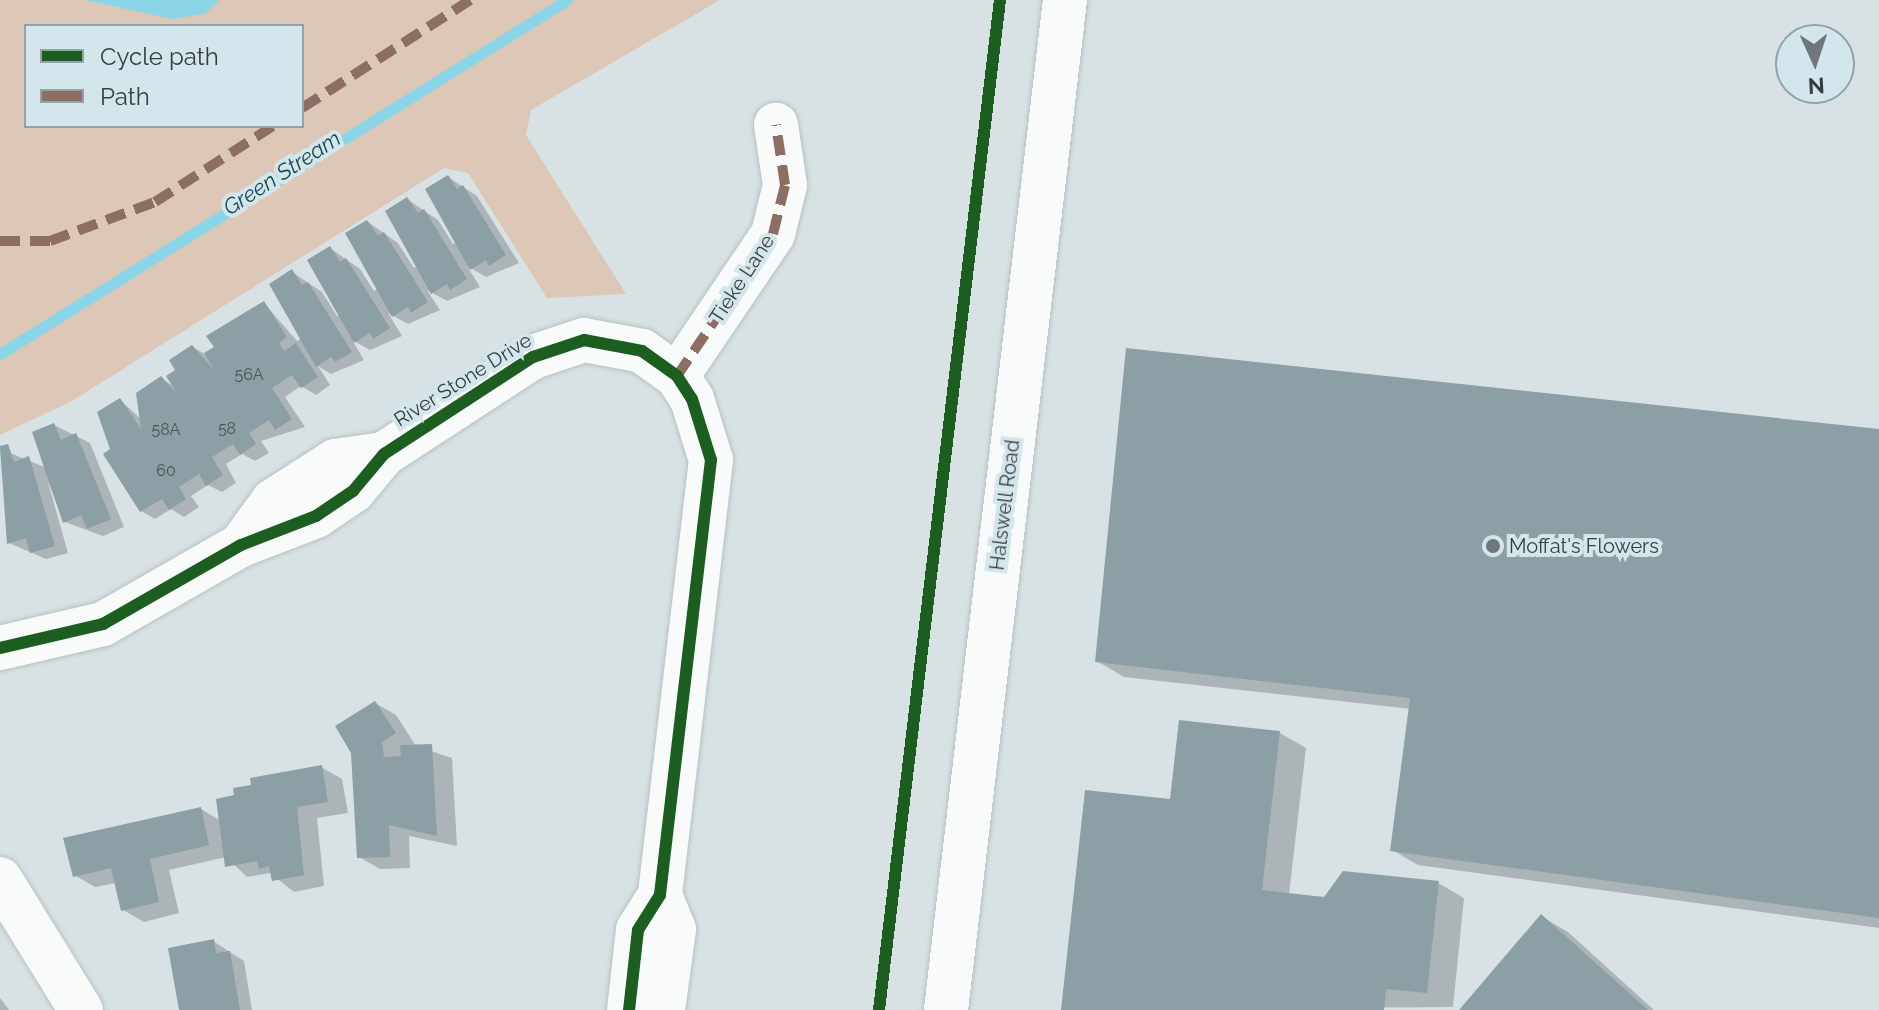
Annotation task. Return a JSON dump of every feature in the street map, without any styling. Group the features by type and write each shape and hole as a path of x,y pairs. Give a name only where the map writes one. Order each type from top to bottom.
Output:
{"street":[{"name":"Halswell Road","path":"946,1010 1065,0"},
{"name":"Tieke Lane","path":"677,376 773,234 785,185 776,125"},
{"name":"River Stone Drive","path":"0,648 103,624 241,545 316,516 353,491 384,454 559,345 614,341 677,376"},
{"path":"629,1010 638,930 660,895 711,460 706,428 677,376"},
{"path":"0,879 81,1010"},
{"path":"660,895 674,929 663,1010"}],"shaded area":[{"path":"0,0 720,0 531,110 526,135 626,294 547,298 468,173 444,168 72,401 0,435"}],"water":[{"path":"85,0 219,0 205,14 172,19"}],"building":[{"path":"448,175 457,189 463,185 506,255 489,266 486,260 470,270 425,189"},
{"path":"407,197 418,213 424,209 467,279 450,290 447,284 431,294 385,211"},
{"path":"367,220 378,236 384,232 428,302 411,313 408,307 392,317 345,233"},
{"path":"330,246 340,262 346,258 390,328 373,339 370,333 354,343 307,260"},
{"path":"292,269 302,285 308,282 352,352 335,362 331,357 316,367 269,284"},
{"path":"264,301 287,337 279,343 284,351 296,343 318,377 301,388 292,375 272,388 292,419 275,430 269,420 249,433 256,444 240,455 233,444 212,457 223,475 206,486 199,474 179,487 186,499 169,510 162,499 140,512 103,454 110,449 97,412 120,398 141,429 136,393 161,376 178,395 166,376 175,370 169,360 192,345 215,371 204,353 214,347 206,336"},
{"name":"Moffat's Flowers","path":"1126,348 1879,429 1879,918 1390,851 1410,698 1095,662"},
{"path":"54,423 61,440 76,433 111,519 87,529 81,515 63,523 32,432"},
{"path":"8,444 14,462 29,456 55,546 30,553 26,538 7,544 0,446"},
{"path":"375,701 396,733 382,742 384,757 401,756 400,745 432,744 437,836 389,825 390,857 357,858 351,753 335,726"},
{"path":"1179,720 1280,731 1262,890 1324,897 1343,871 1439,881 1427,993 1386,989 1384,1010 1061,1010 1085,790 1170,799"},
{"path":"322,765 328,802 297,807 304,875 272,881 269,866 259,869 257,861 225,867 216,799 234,795 233,788 251,785 250,778"},
{"path":"201,807 209,845 150,859 159,902 121,911 111,868 73,877 63,838"},
{"path":"1541,914 1648,1010 1459,1010"},
{"path":"214,939 216,953 230,951 240,1010 179,1010 168,948"}],"waterway":[{"name":"Green Stream","path":"0,354 567,0"}],"marked path":[{"path":"304,107 470,0"},
{"path":"677,376 773,234 785,185 776,125"},
{"path":"0,241 50,241 155,202 270,128"}],"cycle path":[{"path":"879,1010 1000,0"},
{"path":"0,648 103,624 241,545 316,516 353,491 384,454 533,357 584,340 642,351 677,376 692,399 711,460 660,895 638,930 629,1010"}],"place":[{"name":"Moffat's Flowers","path":"1493,546"}]}
